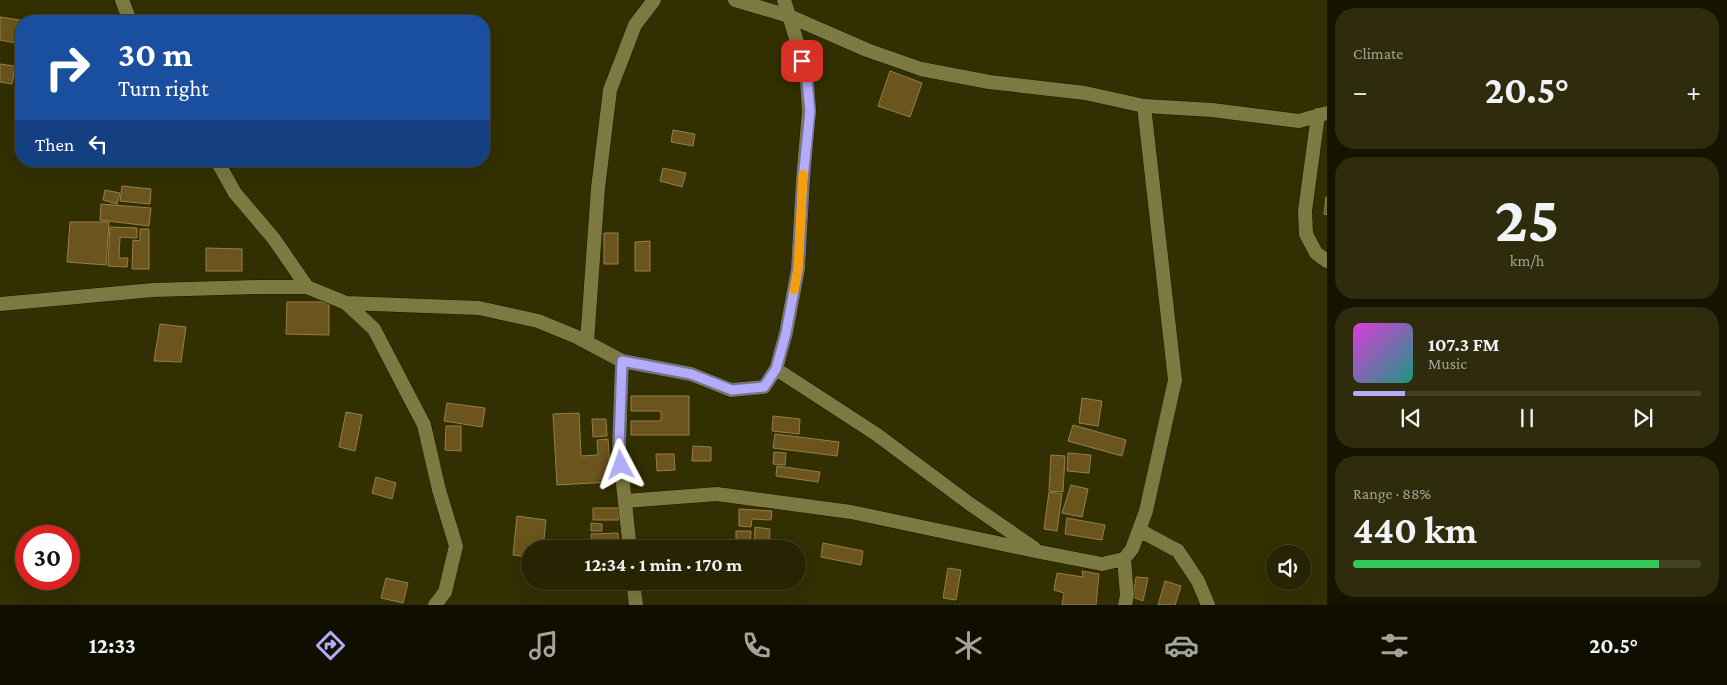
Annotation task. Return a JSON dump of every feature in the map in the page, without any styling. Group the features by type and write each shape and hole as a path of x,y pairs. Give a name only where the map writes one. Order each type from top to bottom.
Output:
{"street":[{"path":"122,0 128,15"},
{"path":"587,342 598,188 610,90 635,25 654,0"},
{"path":"735,0 789,16 867,50 921,69 989,82 1085,93 1144,106 1212,110 1299,121 1323,114 1305,211 1306,234 1316,253 1327,261"},
{"path":"0,304 153,290 307,287 346,303 479,308 538,321 587,342 622,361 691,374 732,390 764,387 776,369 786,333 798,269 803,179 810,111 807,81 784,0"},
{"path":"625,500 717,494 851,512 1102,564 1124,559 1132,550 1146,510 1175,380 1144,106"},
{"path":"220,167 235,193 274,239 307,287"},
{"path":"346,303 374,329 424,425 439,490 456,546 445,592 435,605"},
{"path":"622,361 619,447 629,540"},
{"path":"776,369 876,434 970,504 1040,552"},
{"path":"1139,530 1178,551 1198,581 1208,605"},
{"path":"1124,559 1127,595 1125,605"},
{"path":"634,590 636,605"}],"building":[{"path":"0,17 15,19 15,43 0,40"},
{"path":"0,64 15,66 12,84 0,82"},
{"path":"890,71 922,83 910,117 878,106"},
{"path":"673,130 695,134 693,146 671,142"},
{"path":"663,168 686,173 682,187 660,181"},
{"path":"122,186 151,189 150,204 120,201"},
{"path":"105,190 120,193 117,204 103,200"},
{"path":"1327,197 1327,215 1324,214"},
{"path":"101,204 151,208 149,226 100,220"},
{"path":"70,222 109,222 106,265 67,262"},
{"path":"110,227 137,228 137,238 120,237 119,258 128,258 127,267 108,266"},
{"path":"140,229 149,229 149,269 132,269 133,240 140,241"},
{"path":"604,233 618,233 618,264 604,264"},
{"path":"650,241 650,271 635,271 635,242"},
{"path":"206,248 242,249 242,271 206,271"},
{"path":"287,302 329,302 329,335 286,334"},
{"path":"160,324 186,327 181,362 154,361"},
{"path":"631,396 689,396 689,435 631,435 631,421 661,421 661,411 631,411"},
{"path":"1082,398 1102,401 1098,426 1079,423"},
{"path":"447,403 485,408 482,427 444,421"},
{"path":"346,412 362,415 355,451 339,447"},
{"path":"579,413 581,456 598,455 597,440 608,439 611,482 557,485 553,414"},
{"path":"773,416 800,419 799,434 772,431"},
{"path":"592,419 606,419 607,436 593,437"},
{"path":"1073,425 1126,440 1122,456 1068,441"},
{"path":"446,426 461,426 461,451 445,450"},
{"path":"775,434 839,442 837,456 773,448"},
{"path":"693,446 711,447 711,461 692,461"},
{"path":"774,452 786,453 785,465 773,464"},
{"path":"1068,453 1091,455 1089,473 1067,471"},
{"path":"656,454 674,454 675,470 657,471"},
{"path":"1051,455 1065,456 1063,492 1049,491"},
{"path":"777,466 820,472 818,482 776,476"},
{"path":"376,477 396,483 392,499 372,493"},
{"path":"1071,485 1088,489 1082,517 1062,513"},
{"path":"1049,492 1062,494 1057,531 1044,529"},
{"path":"593,508 619,508 619,520 593,520"},
{"path":"739,509 772,511 771,520 752,519 751,527 739,526"},
{"path":"517,516 546,520 544,540 521,540 521,556 513,555"},
{"path":"1067,518 1105,525 1102,540 1065,534"},
{"path":"591,523 602,524 602,531 591,531"},
{"path":"755,527 770,529 769,540 754,540"},
{"path":"736,531 751,531 750,540 736,540"},
{"path":"618,533 618,540 591,540 591,534"},
{"path":"823,543 863,551 861,565 821,557"},
{"path":"948,568 961,570 956,600 943,598"},
{"path":"1082,571 1099,574 1096,605 1062,605 1064,593 1054,590 1057,573 1083,577"},
{"path":"1136,577 1148,578 1143,601 1133,597"},
{"path":"386,578 408,583 403,603 381,598"},
{"path":"1165,581 1181,586 1175,605 1158,605"}],"slow traffic":[{"path":"794,290 798,269 803,174"}],"route":[{"path":"621,465 619,447 622,361 691,374 732,390 764,387 776,369 786,333 798,269 803,179 810,111 807,81 802,61"}]}
